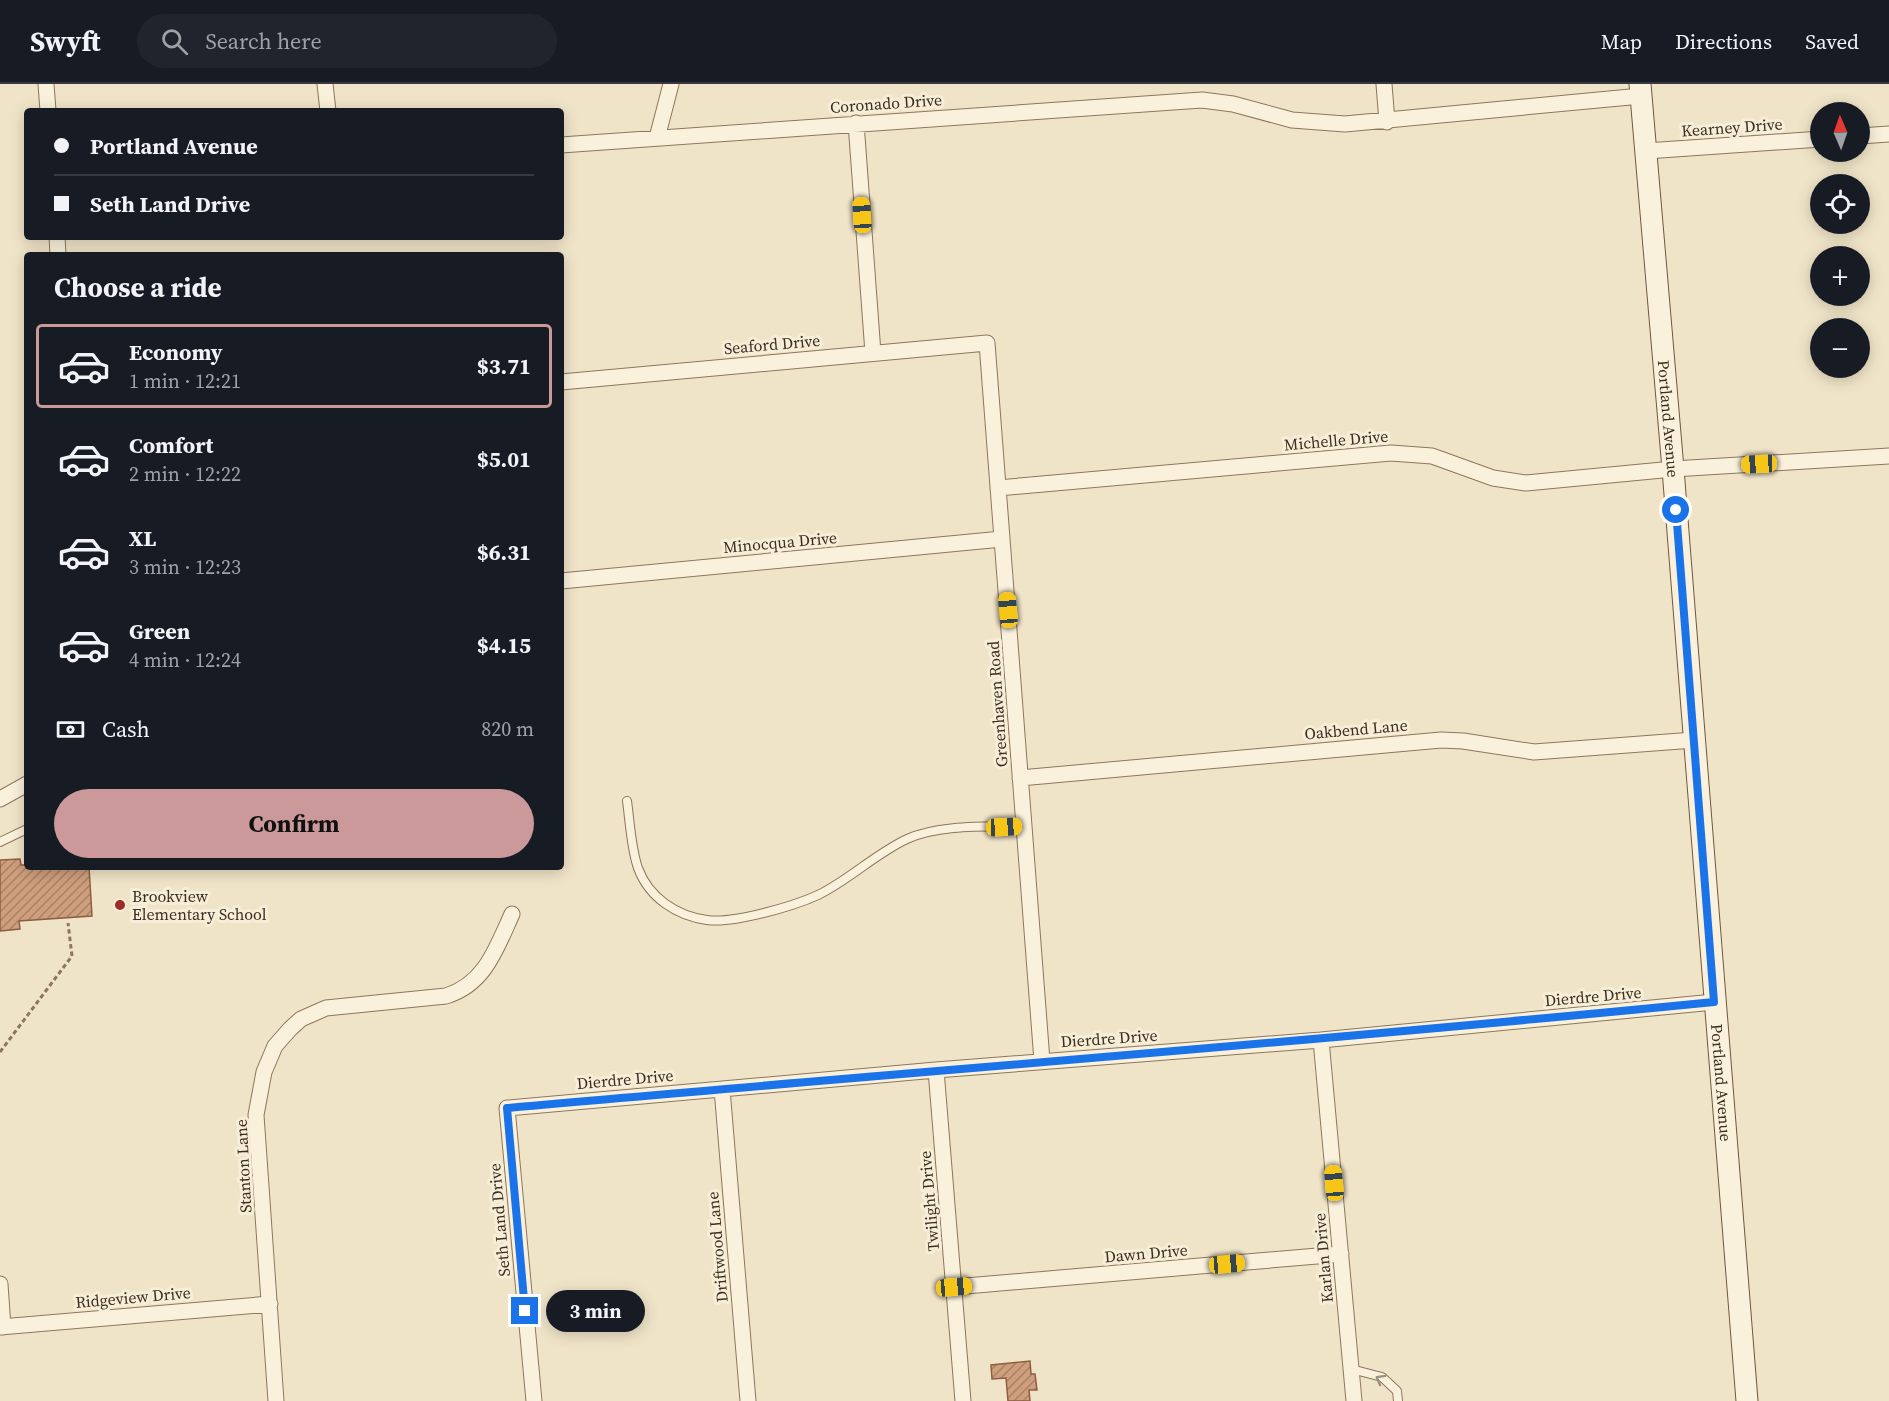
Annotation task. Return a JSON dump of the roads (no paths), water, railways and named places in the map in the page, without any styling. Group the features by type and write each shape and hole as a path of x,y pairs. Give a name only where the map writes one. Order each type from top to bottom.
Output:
{"main road":[{"name":"Portland Avenue","path":"1641,90 1747,1401"}],"street":[{"path":"46,84 48,108"},
{"path":"325,84 328,108"},
{"path":"657,138 671,84"},
{"path":"1384,84 1387,122"},
{"name":"Coronado Drive","path":"564,146 856,123 1202,100 1233,104 1292,120 1345,124 1387,122 1641,90"},
{"path":"856,123 873,353"},
{"path":"1870,135 1889,134"},
{"name":"Kearney Drive","path":"1646,151 1810,139"},
{"name":"Seaford Drive","path":"564,382 987,344"},
{"name":"Greenhaven Road","path":"987,344 1042,1061"},
{"name":"Michelle Drive","path":"998,488 1391,453 1432,456 1493,478 1526,483 1673,469 1889,456"},
{"name":"Minocqua Drive","path":"564,581 1002,538"},
{"name":"Oakbend Lane","path":"1020,778 1441,740 1463,741 1534,752 1694,740"},
{"path":"0,799 24,786"},
{"name":"Stanton Lane","path":"276,1401 256,1116 264,1072 275,1046 301,1019 326,1008 446,996 460,992 471,985 486,966 512,914"},
{"name":"Dierdre Drive","path":"507,1108 1042,1061 1321,1040 1714,1002"},
{"name":"Karlan Drive","path":"1321,1040 1354,1401"},
{"name":"Twilight Drive","path":"936,1070 963,1401"},
{"name":"Driftwood Lane","path":"722,1089 748,1401"},
{"name":"Seth Land Drive","path":"507,1108 534,1401"},
{"name":"Dawn Drive","path":"954,1287 1341,1254"},
{"path":"0,1284 2,1327"},
{"name":"Ridgeview Drive","path":"2,1327 270,1304"}],"lane":[{"path":"627,801 638,868 650,890 678,912 709,921 748,917 789,906 819,894 909,838 945,830 1024,826"},
{"path":"0,842 24,830"},
{"path":"1351,1368 1382,1377 1397,1391 1398,1401"}],"place":[{"name":"Brookview Elementary School","path":"120,905"}]}
